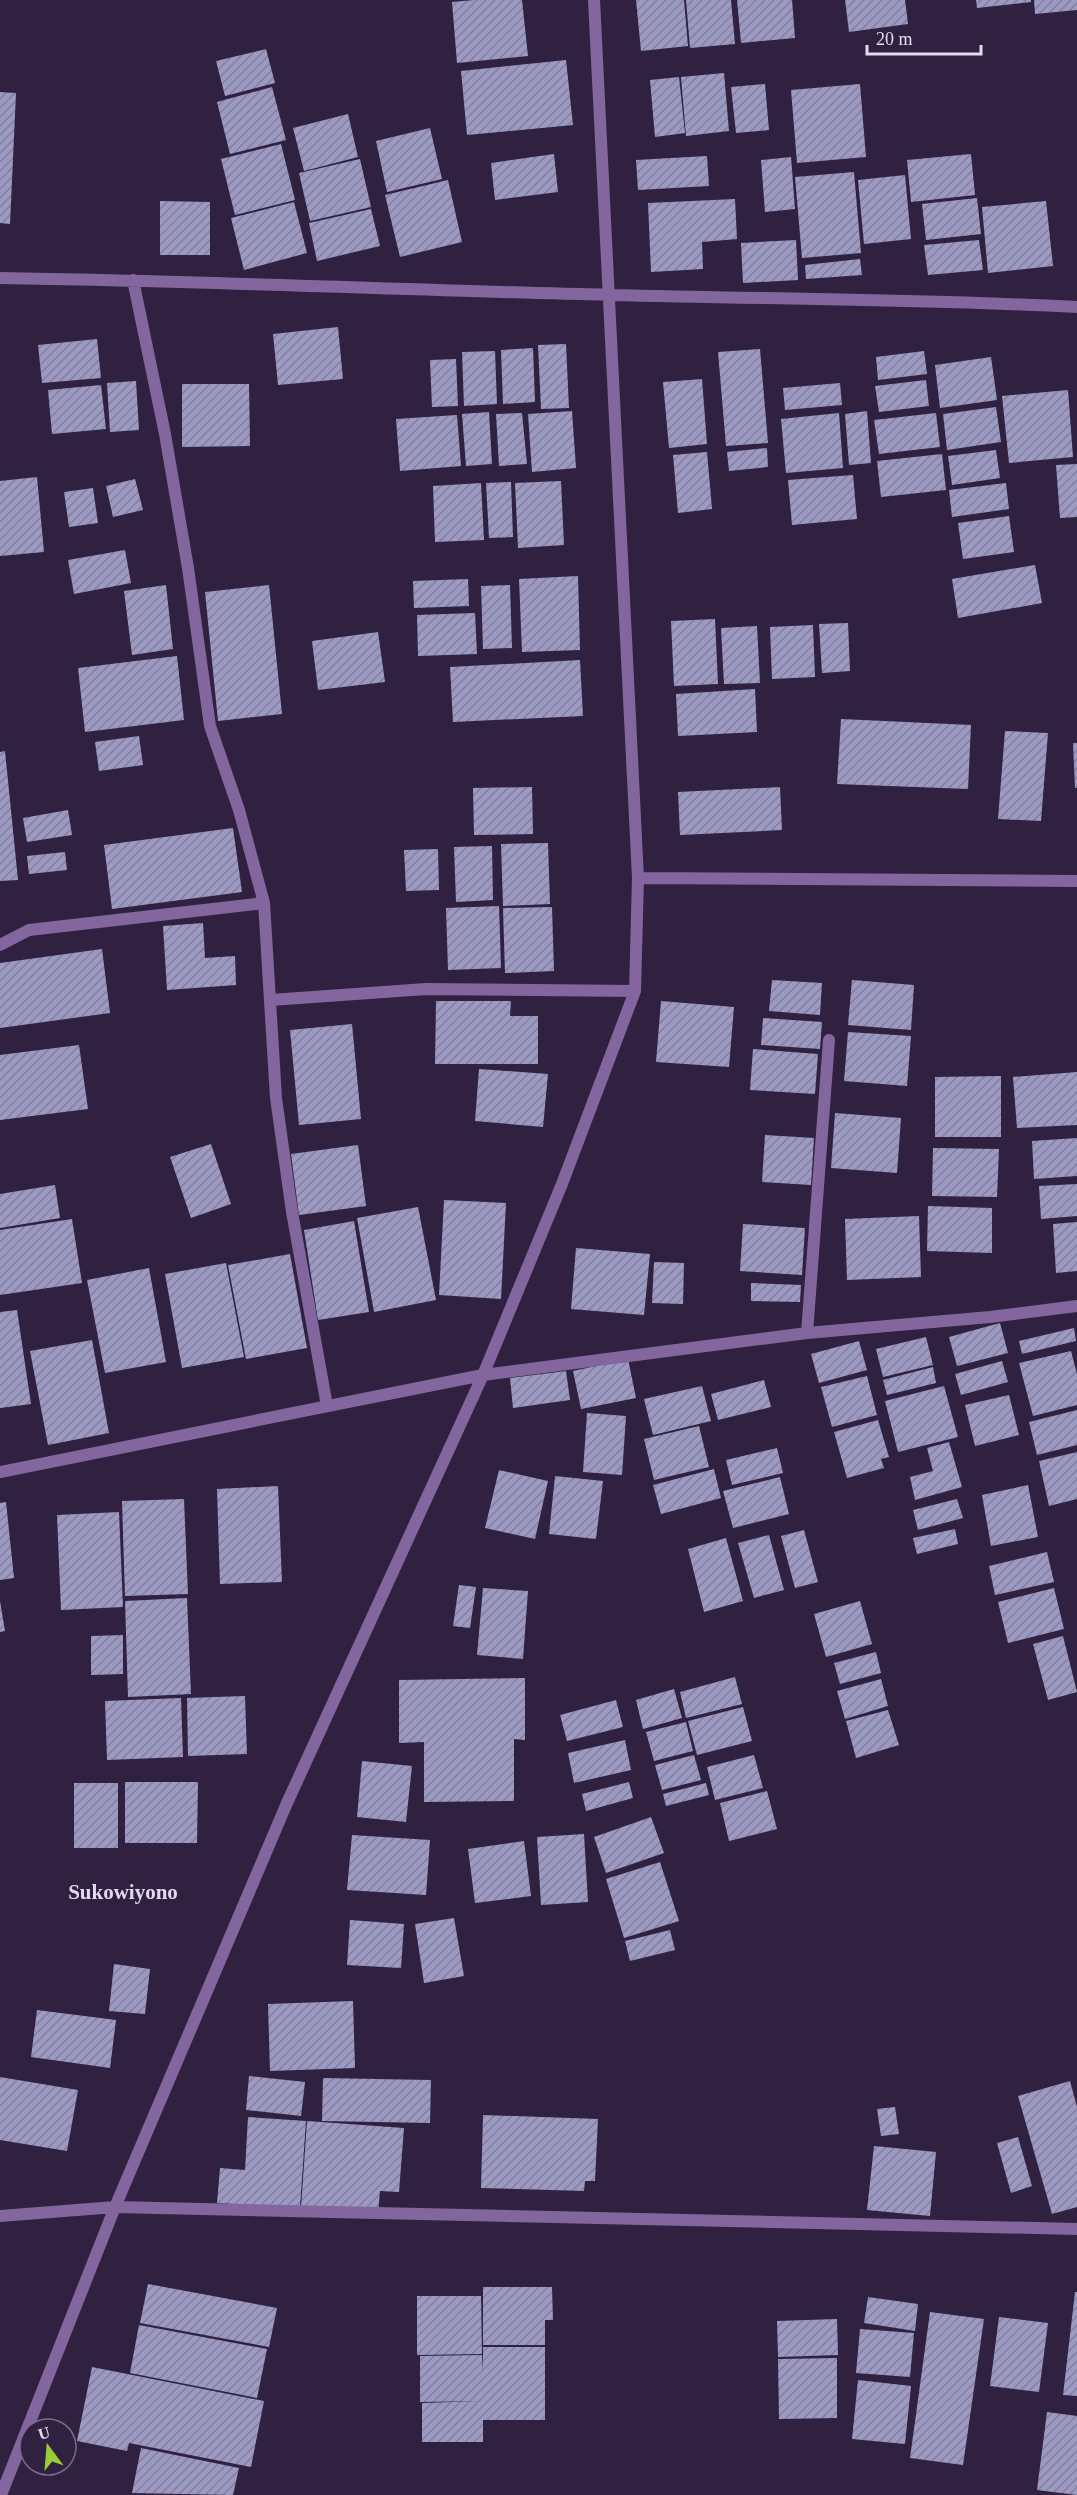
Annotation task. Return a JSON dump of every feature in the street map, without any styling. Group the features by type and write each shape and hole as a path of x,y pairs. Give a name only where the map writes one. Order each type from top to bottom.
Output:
{"street":[{"path":"1,2495 116,2207 287,1803 483,1375 562,1184 635,991 638,878 594,0"},
{"path":"0,278 609,295 984,302 1077,307"},
{"path":"133,280 165,434 188,568 210,726 239,810 264,903 279,1121 292,1212 327,1406"},
{"path":"638,878 1077,881"},
{"path":"0,945 29,930 264,903"},
{"path":"271,1000 426,989 635,991"},
{"path":"807,1333 829,1040"},
{"path":"0,1472 483,1375 807,1333 1077,1306"},
{"path":"0,2216 116,2207 1077,2229"}],"building":[{"path":"522,0 528,56 457,63 452,2"},
{"path":"636,0 684,0 688,46 641,51"},
{"path":"686,0 731,0 735,44 690,48"},
{"path":"737,0 792,0 795,38 741,43"},
{"path":"845,0 905,0 908,24 849,32"},
{"path":"976,0 1031,0 1031,2 977,8"},
{"path":"1034,0 1077,0 1077,10 1035,14"},
{"path":"266,49 275,83 225,96 216,61"},
{"path":"566,60 573,125 467,135 461,71"},
{"path":"724,73 729,131 686,136 681,77"},
{"path":"679,77 685,133 655,137 650,80"},
{"path":"765,84 769,130 736,133 731,87"},
{"path":"860,84 866,157 797,163 791,90"},
{"path":"272,87 286,140 230,154 217,102"},
{"path":"0,92 16,93 10,224 0,223"},
{"path":"348,114 358,157 304,171 293,128"},
{"path":"430,128 442,179 387,192 376,141"},
{"path":"281,144 295,200 235,215 221,159"},
{"path":"554,154 558,192 495,200 491,163"},
{"path":"971,154 975,195 911,202 907,160"},
{"path":"707,156 709,186 638,190 636,160"},
{"path":"791,157 795,209 765,212 761,160"},
{"path":"360,159 371,207 310,221 299,173"},
{"path":"854,172 861,253 802,258 795,177"},
{"path":"905,175 911,239 864,244 858,180"},
{"path":"448,180 462,242 400,257 385,195"},
{"path":"977,198 981,234 926,240 922,204"},
{"path":"735,199 737,239 702,242 703,269 651,272 648,203"},
{"path":"160,201 210,202 210,255 160,255"},
{"path":"1046,201 1053,266 988,273 982,207"},
{"path":"294,202 307,253 244,270 231,218"},
{"path":"371,209 380,246 317,261 309,223"},
{"path":"796,240 798,280 743,283 741,243"},
{"path":"979,240 983,270 928,275 924,245"},
{"path":"860,259 862,275 806,279 805,265"},
{"path":"338,327 343,379 278,385 273,334"},
{"path":"97,339 101,378 42,383 38,345"},
{"path":"566,344 569,408 541,409 538,345"},
{"path":"533,348 535,402 503,404 501,350"},
{"path":"760,349 768,443 726,446 718,352"},
{"path":"495,351 497,404 464,406 462,352"},
{"path":"924,351 927,374 878,380 876,357"},
{"path":"991,357 997,400 940,408 935,365"},
{"path":"456,359 458,406 432,407 430,360"},
{"path":"702,379 707,444 669,448 663,382"},
{"path":"926,380 929,406 879,412 875,386"},
{"path":"136,381 139,430 110,432 107,383"},
{"path":"840,383 842,405 785,410 783,388"},
{"path":"182,384 249,384 250,446 182,447"},
{"path":"101,385 106,429 52,434 48,390"},
{"path":"1068,390 1073,457 1009,463 1002,396"},
{"path":"996,407 1001,442 947,450 943,414"},
{"path":"572,411 576,468 532,472 528,414"},
{"path":"867,411 871,463 849,465 845,414"},
{"path":"489,412 492,464 466,466 462,414"},
{"path":"522,413 527,464 499,466 496,414"},
{"path":"839,413 843,468 786,473 781,419"},
{"path":"936,413 940,447 879,454 874,420"},
{"path":"457,415 461,466 400,471 396,419"},
{"path":"767,448 768,467 729,471 727,452"},
{"path":"996,450 1000,478 952,485 948,456"},
{"path":"707,452 712,509 678,513 673,455"},
{"path":"942,454 946,490 881,497 877,461"},
{"path":"1077,464 1077,517 1060,518 1056,465"},
{"path":"853,475 857,519 792,525 788,480"},
{"path":"37,477 44,552 0,556 0,481"},
{"path":"135,479 143,510 113,517 106,486"},
{"path":"561,481 564,545 518,548 515,483"},
{"path":"511,482 513,537 489,538 486,483"},
{"path":"481,483 484,540 435,542 433,486"},
{"path":"1006,483 1009,509 952,517 949,490"},
{"path":"93,488 98,523 69,527 64,492"},
{"path":"1009,516 1014,552 963,559 958,523"},
{"path":"125,550 131,583 74,594 68,560"},
{"path":"1035,565 1042,603 958,618 952,579"},
{"path":"578,576 580,650 522,652 519,579"},
{"path":"468,579 469,606 414,608 413,581"},
{"path":"166,585 173,649 132,655 124,591"},
{"path":"269,585 282,714 218,721 205,592"},
{"path":"510,585 512,648 483,649 481,586"},
{"path":"475,613 477,654 418,656 417,615"},
{"path":"715,619 718,684 674,686 671,621"},
{"path":"848,623 850,671 822,673 819,624"},
{"path":"813,625 815,677 772,679 770,627"},
{"path":"757,626 760,683 724,684 721,628"},
{"path":"378,632 385,682 318,690 312,641"},
{"path":"177,656 184,720 85,732 78,668"},
{"path":"580,660 583,716 453,722 450,667"},
{"path":"755,689 757,732 678,736 676,694"},
{"path":"841,719 971,725 968,789 837,784"},
{"path":"1005,731 1048,733 1041,821 998,819"},
{"path":"139,736 143,765 99,771 95,742"},
{"path":"1073,743 1077,743 1077,788 1075,788"},
{"path":"5,751 18,880 0,881 0,752"},
{"path":"532,787 533,834 474,835 473,788"},
{"path":"780,787 782,830 680,835 678,792"},
{"path":"68,810 72,835 27,842 23,818"},
{"path":"233,828 242,892 112,909 104,845"},
{"path":"548,843 550,904 503,906 501,844"},
{"path":"492,846 493,900 456,902 454,847"},
{"path":"438,849 439,890 406,891 404,850"},
{"path":"65,852 67,870 29,874 27,856"},
{"path":"499,906 501,968 448,970 446,908"},
{"path":"552,907 554,971 505,973 503,908"},
{"path":"203,923 205,958 235,956 236,985 167,990 163,926"},
{"path":"102,949 110,1013 0,1028 0,963"},
{"path":"772,980 822,983 820,1015 769,1011"},
{"path":"852,980 914,985 911,1030 848,1025"},
{"path":"436,1001 511,1001 510,1016 538,1016 538,1064 435,1064"},
{"path":"661,1001 734,1007 729,1067 656,1062"},
{"path":"763,1018 822,1022 820,1049 761,1045"},
{"path":"352,1024 361,1119 299,1125 290,1030"},
{"path":"848,1032 911,1036 907,1086 844,1081"},
{"path":"79,1045 88,1109 0,1120 0,1055"},
{"path":"753,1049 818,1054 815,1094 750,1090"},
{"path":"479,1069 548,1074 543,1127 475,1121"},
{"path":"1077,1072 1077,1125 1017,1128 1013,1077"},
{"path":"1001,1076 1001,1137 935,1137 935,1077"},
{"path":"835,1113 901,1118 897,1173 831,1168"},
{"path":"765,1135 814,1138 811,1185 762,1182"},
{"path":"1077,1138 1077,1176 1034,1179 1032,1141"},
{"path":"211,1144 231,1204 191,1218 170,1157"},
{"path":"358,1145 366,1206 299,1215 291,1154"},
{"path":"933,1148 999,1149 997,1197 932,1196"},
{"path":"1077,1184 1077,1216 1041,1219 1039,1186"},
{"path":"55,1185 60,1218 0,1228 0,1194"},
{"path":"444,1200 506,1203 501,1299 439,1295"},
{"path":"928,1206 992,1208 992,1253 927,1251"},
{"path":"418,1207 436,1300 374,1312 357,1218"},
{"path":"919,1216 921,1277 847,1280 845,1219"},
{"path":"72,1219 82,1283 0,1295 0,1230"},
{"path":"354,1221 369,1312 318,1320 304,1230"},
{"path":"1077,1222 1077,1271 1056,1273 1053,1224"},
{"path":"743,1224 805,1228 802,1275 740,1271"},
{"path":"576,1248 650,1254 644,1315 571,1309"},
{"path":"290,1254 307,1348 246,1359 228,1265"},
{"path":"654,1262 684,1263 683,1304 652,1303"},
{"path":"226,1263 244,1357 182,1368 165,1274"},
{"path":"149,1268 166,1362 105,1373 87,1280"},
{"path":"751,1283 801,1285 800,1302 751,1301"},
{"path":"17,1310 31,1404 0,1408 0,1312"},
{"path":"1000,1323 1008,1353 957,1366 949,1337"},
{"path":"1074,1328 1076,1341 1022,1354 1019,1341"},
{"path":"926,1337 933,1365 883,1377 876,1349"},
{"path":"92,1340 109,1433 48,1445 30,1351"},
{"path":"859,1341 867,1370 819,1383 811,1354"},
{"path":"1071,1351 1077,1374 1077,1405 1033,1416 1019,1363"},
{"path":"628,1359 636,1398 581,1409 573,1371"},
{"path":"1002,1361 1008,1382 961,1395 955,1374"},
{"path":"933,1367 936,1383 887,1395 883,1380"},
{"path":"566,1371 570,1400 513,1408 510,1378"},
{"path":"867,1376 877,1415 832,1427 821,1387"},
{"path":"764,1380 771,1407 718,1420 711,1394"},
{"path":"702,1386 711,1421 653,1435 644,1399"},
{"path":"944,1386 958,1437 898,1452 885,1401"},
{"path":"1009,1395 1019,1435 975,1446 965,1405"},
{"path":"1077,1410 1077,1445 1037,1455 1029,1422"},
{"path":"587,1413 626,1416 622,1475 583,1472"},
{"path":"878,1420 889,1457 881,1459 884,1468 847,1478 834,1432"},
{"path":"699,1426 709,1467 654,1480 644,1439"},
{"path":"949,1442 962,1487 915,1500 910,1477 933,1471 927,1448"},
{"path":"777,1448 783,1473 732,1485 726,1460"},
{"path":"1077,1452 1077,1499 1049,1506 1039,1461"},
{"path":"714,1469 721,1498 661,1514 653,1485"},
{"path":"499,1470 548,1481 535,1539 485,1528"},
{"path":"555,1476 603,1481 596,1539 549,1534"},
{"path":"780,1477 789,1514 733,1528 723,1491"},
{"path":"1028,1485 1038,1537 991,1546 982,1495"},
{"path":"278,1486 282,1582 220,1584 217,1489"},
{"path":"184,1499 188,1594 125,1596 122,1501"},
{"path":"957,1499 963,1518 918,1530 913,1510"},
{"path":"6,1502 14,1578 0,1580 0,1503"},
{"path":"119,1512 123,1607 61,1610 57,1515"},
{"path":"955,1529 958,1544 917,1554 913,1538"},
{"path":"804,1530 818,1582 795,1588 781,1536"},
{"path":"769,1535 784,1590 754,1598 738,1543"},
{"path":"726,1538 743,1601 704,1612 688,1549"},
{"path":"1047,1552 1054,1582 995,1595 989,1566"},
{"path":"459,1585 476,1587 470,1628 453,1626"},
{"path":"483,1588 528,1591 523,1659 477,1655"},
{"path":"1054,1588 1064,1629 1008,1643 998,1602"},
{"path":"187,1598 191,1694 128,1697 125,1601"},
{"path":"0,1601 5,1631 0,1632"},
{"path":"860,1601 872,1644 826,1657 814,1614"},
{"path":"123,1635 123,1674 91,1675 91,1636"},
{"path":"1063,1636 1077,1692 1048,1700 1033,1644"},
{"path":"876,1652 881,1673 840,1684 834,1663"},
{"path":"735,1677 742,1704 686,1718 680,1692"},
{"path":"525,1678 525,1740 514,1739 514,1801 424,1802 424,1742 399,1743 399,1680"},
{"path":"881,1679 888,1706 845,1719 837,1691"},
{"path":"674,1689 682,1718 643,1729 636,1700"},
{"path":"245,1696 247,1754 188,1756 187,1698"},
{"path":"181,1698 183,1757 107,1760 105,1701"},
{"path":"616,1700 623,1727 567,1741 560,1715"},
{"path":"743,1707 752,1741 697,1755 688,1721"},
{"path":"888,1710 899,1745 856,1758 846,1721"},
{"path":"686,1722 693,1751 654,1761 646,1732"},
{"path":"625,1740 631,1770 574,1783 568,1753"},
{"path":"694,1755 701,1780 662,1790 655,1765"},
{"path":"754,1755 763,1788 715,1800 707,1767"},
{"path":"362,1761 412,1766 406,1822 357,1817"},
{"path":"125,1782 198,1782 197,1843 125,1843"},
{"path":"629,1782 633,1798 586,1811 582,1794"},
{"path":"74,1783 118,1783 118,1848 74,1848"},
{"path":"706,1783 709,1795 666,1806 663,1794"},
{"path":"767,1791 777,1829 729,1841 720,1803"},
{"path":"651,1817 664,1853 606,1873 594,1837"},
{"path":"584,1834 588,1902 541,1905 537,1837"},
{"path":"352,1835 430,1840 426,1895 347,1890"},
{"path":"524,1841 531,1896 475,1903 468,1849"},
{"path":"660,1862 679,1921 624,1938 606,1879"},
{"path":"454,1918 464,1976 424,1983 415,1924"},
{"path":"350,1920 404,1924 401,1968 347,1965"},
{"path":"670,1930 675,1950 630,1961 625,1941"},
{"path":"114,1964 150,1969 145,2014 109,2011"},
{"path":"353,2001 355,2068 270,2071 268,2004"},
{"path":"37,2010 116,2020 110,2068 31,2057"},
{"path":"249,2076 305,2082 301,2116 246,2110"},
{"path":"0,2077 78,2090 67,2151 0,2140"},
{"path":"323,2078 431,2080 430,2123 322,2121"},
{"path":"1070,2081 1077,2107 1077,2207 1052,2214 1018,2096"},
{"path":"895,2107 899,2134 881,2136 877,2109"},
{"path":"483,2115 598,2119 595,2181 585,2181 584,2191 481,2188"},
{"path":"248,2117 306,2121 300,2208 217,2203 220,2168 245,2170"},
{"path":"307,2121 404,2128 399,2192 380,2191 378,2213 301,2208"},
{"path":"1018,2137 1032,2186 1011,2193 997,2143"},
{"path":"874,2146 936,2152 930,2216 867,2210"},
{"path":"148,2284 277,2308 269,2347 140,2323"},
{"path":"483,2287 552,2287 553,2320 545,2320 545,2345 483,2345"},
{"path":"1075,2292 1077,2292 1077,2396 1063,2395"},
{"path":"417,2296 481,2296 482,2354 417,2355"},
{"path":"868,2297 918,2304 915,2331 864,2323"},
{"path":"930,2312 984,2319 963,2465 910,2458"},
{"path":"999,2317 1048,2323 1039,2392 990,2386"},
{"path":"837,2319 838,2355 778,2357 777,2321"},
{"path":"139,2325 267,2349 257,2398 130,2373"},
{"path":"860,2329 914,2333 910,2377 856,2373"},
{"path":"483,2347 545,2347 545,2420 483,2420 483,2442 422,2442 422,2403 484,2401 420,2402 420,2356 482,2355 483,2372"},
{"path":"837,2358 837,2418 779,2419 778,2359"},
{"path":"92,2367 264,2401 251,2467 129,2443 127,2451 78,2441"},
{"path":"858,2380 911,2386 905,2444 852,2439"},
{"path":"1047,2412 1077,2416 1077,2495 1037,2490"},
{"path":"141,2448 239,2468 233,2495 132,2493"}],"district":[{"name":"Sukowiyono","path":"123,1892"}]}
